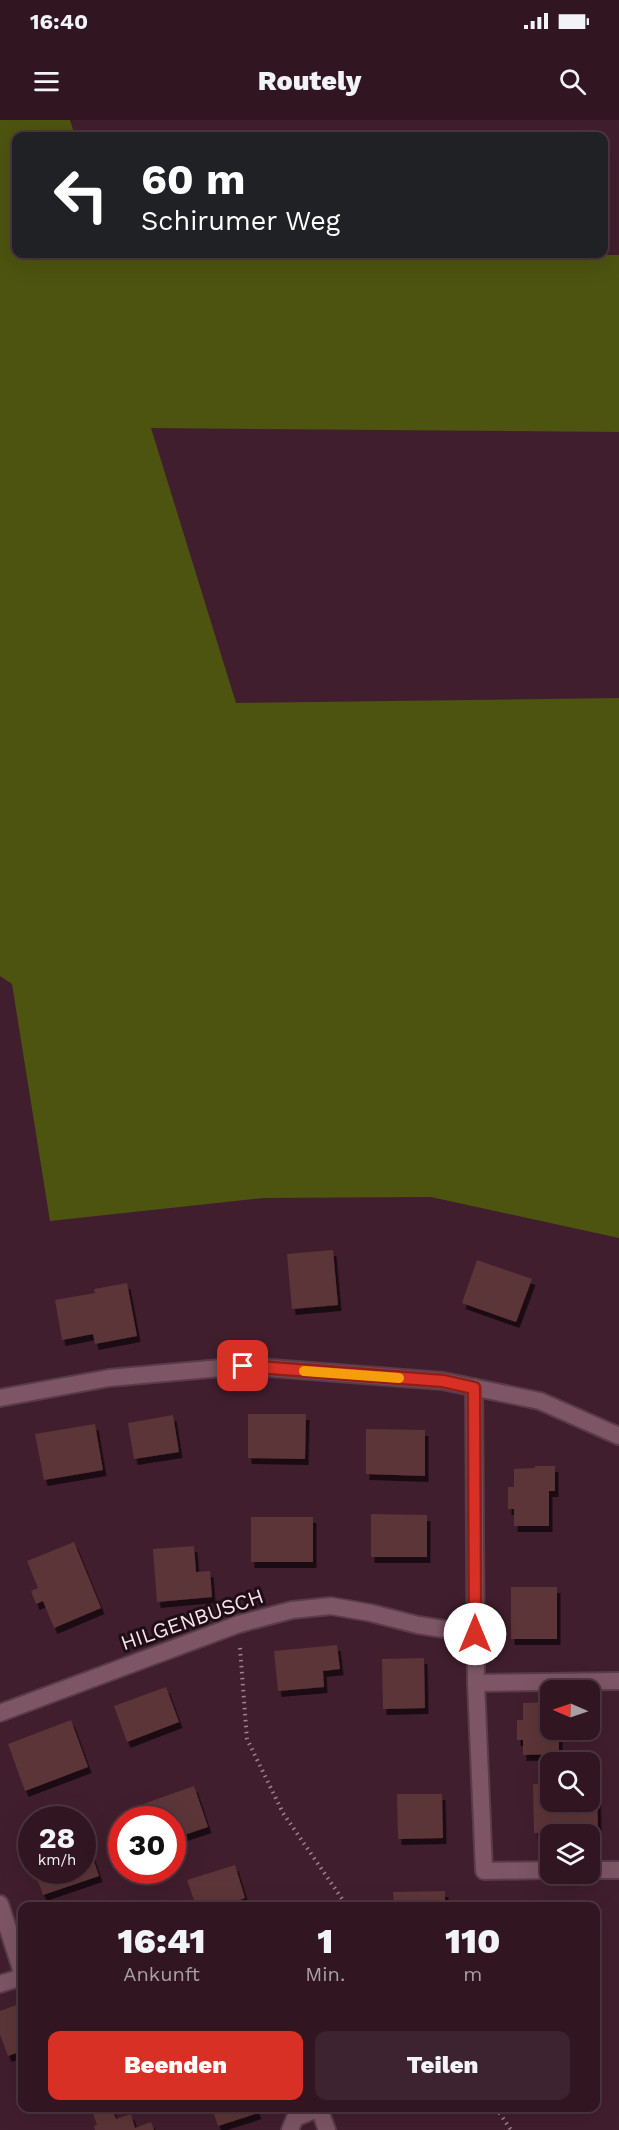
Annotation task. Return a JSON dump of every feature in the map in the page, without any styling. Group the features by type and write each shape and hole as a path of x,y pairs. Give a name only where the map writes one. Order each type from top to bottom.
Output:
{"street":[{"path":"0,1398 109,1378 243,1366 443,1381 540,1401 618,1434"},
{"path":"474,1388 476,1683 484,1870 540,1870"},
{"name":"HILGENBUSCH","path":"0,1713 238,1624 292,1610 331,1606 418,1625 475,1634"},
{"path":"476,1683 619,1681"},
{"path":"600,1870 619,1870"},
{"path":"0,1904 18,1960"},
{"path":"0,1984 18,1978"},
{"path":"290,2130 295,2118 310,2112"},
{"path":"321,2112 327,2130"}],"path":[{"path":"238,1624 247,1739 283,1813 344,1902"},
{"path":"499,2112 511,2130"}],"green space":[{"path":"0,120 70,120 74,132 12,132 12,258 608,258 608,255 619,255 619,432 151,428 236,703 619,698 619,1238 431,1197 264,1198 50,1221 12,984 0,976"}],"building":[{"path":"333,1250 338,1305 292,1309 287,1254"},
{"path":"477,1260 532,1279 516,1322 462,1303"},
{"path":"127,1283 137,1336 95,1344 93,1334 62,1340 55,1300 95,1293 94,1289"},
{"path":"248,1414 306,1414 305,1459 248,1458"},
{"path":"173,1415 179,1452 134,1459 128,1423"},
{"path":"95,1424 103,1470 44,1480 35,1434"},
{"path":"366,1429 425,1430 425,1476 366,1474"},
{"path":"535,1466 555,1466 555,1491 549,1491 549,1526 514,1526 514,1509 508,1509 508,1487 514,1487 514,1469 535,1468"},
{"path":"371,1514 427,1515 427,1557 371,1557"},
{"path":"251,1517 313,1517 313,1562 251,1562"},
{"path":"74,1542 101,1608 54,1628 43,1601 36,1604 31,1591 38,1588 27,1561"},
{"path":"194,1546 196,1572 210,1571 212,1597 157,1602 153,1549"},
{"path":"511,1587 557,1587 557,1639 511,1639"},
{"path":"337,1645 340,1669 323,1671 324,1687 278,1691 274,1651"},
{"path":"424,1658 425,1708 383,1709 382,1659"},
{"path":"166,1687 179,1722 127,1742 114,1706"},
{"path":"540,1702 540,1740 559,1740 559,1752 523,1755 523,1740 517,1740 517,1720 523,1720 523,1703"},
{"path":"71,1720 88,1767 25,1791 8,1744"},
{"path":"533,1784 540,1784 540,1812 598,1812 598,1824 540,1824 540,1833 534,1833"},
{"path":"194,1786 208,1827 186,1834 186,1806 144,1806 143,1804"},
{"path":"397,1794 442,1794 443,1838 398,1839"},
{"path":"235,1865 245,1898 234,1902 195,1902 187,1880"},
{"path":"39,1884 75,1884 43,1895"},
{"path":"445,1891 445,1902 394,1902 393,1892"},
{"path":"18,2004 18,2052 8,2056 0,2034 0,2011"},
{"path":"92,2112 113,2112 116,2119 131,2114 135,2128 151,2122 154,2130 95,2130 94,2126 97,2125"},
{"path":"213,2112 258,2113 218,2126"}],"slow traffic":[{"path":"304,1371 399,1378"}],"route":[{"path":"243,1366 443,1381 474,1388 475,1634"}]}
